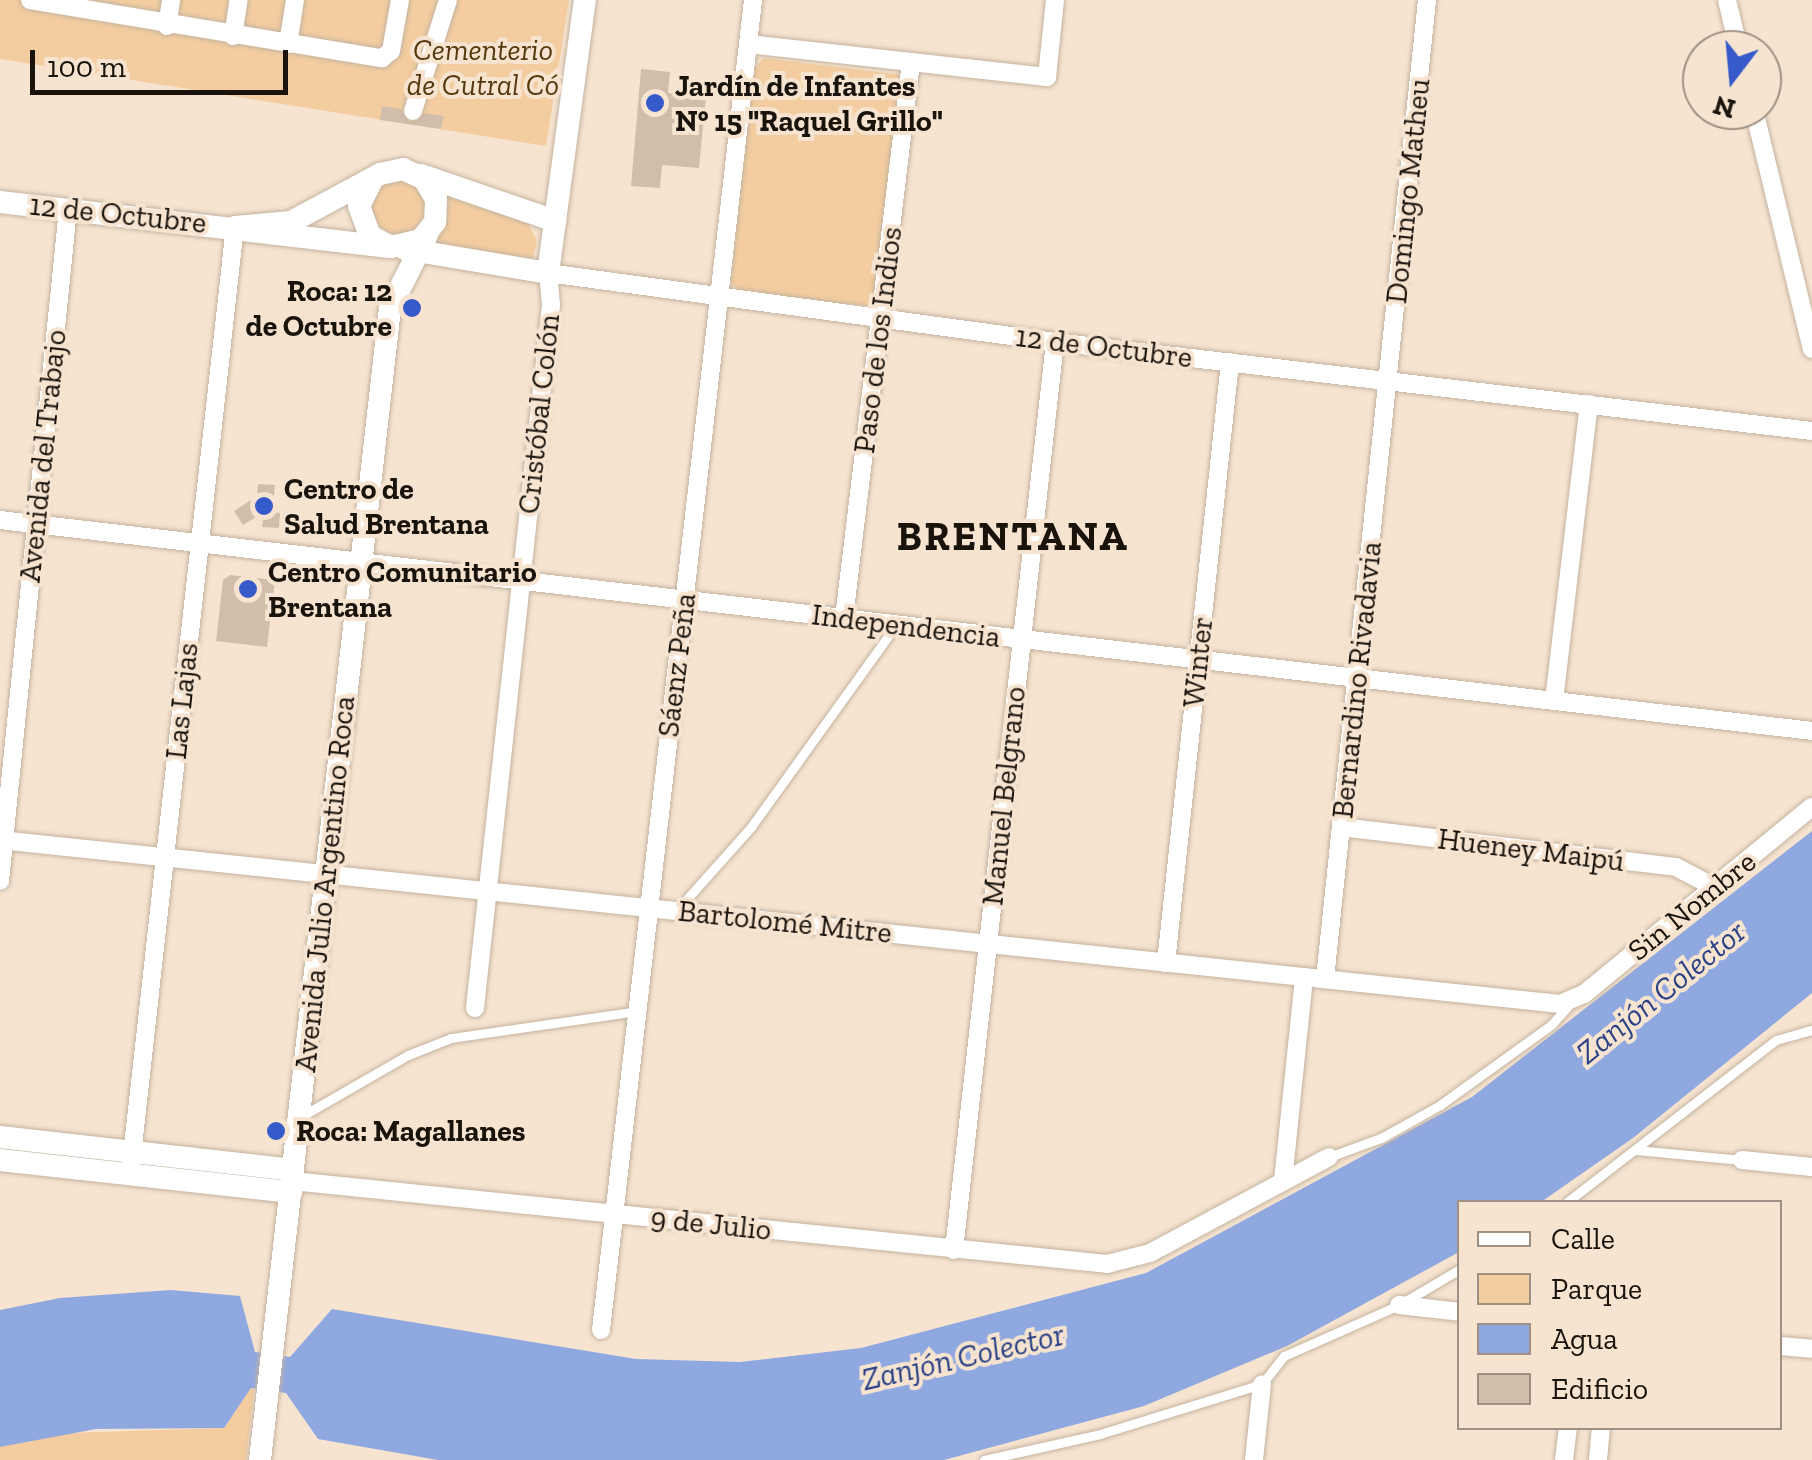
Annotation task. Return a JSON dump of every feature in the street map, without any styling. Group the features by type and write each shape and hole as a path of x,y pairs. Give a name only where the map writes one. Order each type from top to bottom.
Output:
{"main road":[{"name":"Cristóbal Colón","path":"548,274 586,0"},
{"name":"12 de Octubre","path":"235,227 291,222 395,169 555,221"},
{"path":"373,178 359,206 397,244 436,198 418,174"},
{"name":"12 de Octubre","path":"0,202 397,244 548,274"},
{"name":"Avenida Julio Argentino Roca","path":"260,1460 397,244"},
{"name":"Avenida Julio Argentino Roca","path":"390,308 397,244"},
{"name":"9 de Julio","path":"0,1137 131,1163 292,1181"},
{"name":"9 de Julio","path":"0,1160 131,1163"}],"street":[{"path":"30,0 167,26 385,58 400,0"},
{"path":"167,26 172,0"},
{"path":"234,36 240,0"},
{"path":"288,44 295,0"},
{"path":"413,111 448,0"},
{"name":"Sáenz Peña","path":"601,1330 752,0"},
{"path":"748,44 1047,77 1055,0"},
{"name":"Domingo Matheu","path":"1389,381 1427,0"},
{"path":"1727,0 1734,30"},
{"name":"Paso de los Indios","path":"844,618 911,62"},
{"path":"1759,130 1812,349"},
{"name":"Avenida del Trabajo","path":"0,882 68,209"},
{"name":"Las Lajas","path":"131,1163 235,227"},
{"name":"12 de Octubre","path":"548,274 1055,342 1812,431"},
{"name":"Cristóbal Colón","path":"475,1008 551,306 548,274"},
{"name":"Manuel Belgrano","path":"954,1250 1055,342"},
{"name":"Winter","path":"1166,962 1230,362"},
{"name":"Bernardino Rivadavia","path":"1324,979 1389,381"},
{"path":"1554,702 1588,404"},
{"name":"Independencia","path":"0,520 1812,732"},
{"name":"Sin Nombre","path":"1570,1002 1812,807"},
{"name":"Hueney Maipú","path":"1341,828 1676,868 1714,887"},
{"name":"Bartolomé Mitre","path":"2,840 1570,1002"},
{"path":"1284,1181 1304,977"},
{"path":"1284,1181 1329,1157"},
{"path":"1742,1160 1812,1167"},
{"name":"9 de Julio","path":"292,1181 1095,1264 1129,1260 1284,1181"},
{"path":"1399,1306 1457,1312"},
{"path":"1782,1346 1812,1350"},
{"path":"1254,1460 1262,1384"},
{"path":"1564,1460 1568,1430"},
{"path":"1598,1460 1602,1430"}],"lane":[{"path":"676,911 752,826 896,624"},
{"path":"1329,1157 1381,1138 1440,1106 1551,1026 1570,1002"},
{"path":"475,1008 475,1033"},
{"path":"299,1118 408,1054 475,1033 638,1011"},
{"path":"1571,1200 1776,1040 1812,1030"},
{"path":"1635,1150 1742,1160"},
{"path":"984,1460 1100,1434 1262,1384 1284,1356 1399,1306 1457,1272"}],"green space":[{"name":"Cementerio de Cutral Có","path":"0,0 569,0 546,146 0,59"},
{"path":"763,58 903,75 875,307 741,291 731,284 753,71"},
{"path":"398,180 417,188 425,207 417,226 398,234 379,226 371,207 379,188"},
{"path":"446,194 528,224 537,240 533,259 427,248 447,221"},
{"path":"0,1342 254,1389 246,1460 0,1460 0,1447 67,1433 224,1428 249,1390"}],"water":[{"name":"Zanjón Colector","path":"1812,831 1812,993 1633,1138 1544,1200 1457,1200 1457,1253 1287,1346 1144,1406 944,1460 438,1460 318,1439 286,1393 251,1388 224,1428 96,1429 0,1447 0,1310 60,1298 171,1290 240,1296 255,1352 290,1357 332,1309 636,1359 740,1362 861,1348 1146,1273 1472,1097"}],"building":[{"path":"641,69 670,72 668,93 706,96 699,168 662,165 660,188 631,186"},
{"path":"382,106 401,109 410,123 425,113 444,116 441,129 380,120"},
{"name":"Centro de Salud Brentana","path":"258,484 275,485 273,505 264,511 280,513 279,528 262,527 264,512 243,525 234,511 257,496"},
{"path":"230,575 275,580 267,647 216,641 223,580"}],"place":[{"name":"Jardín de Infantes N° 15 \"Raquel Grillo\"","path":"655,103"},
{"name":"Roca: 12 de Octubre","path":"412,308"},
{"name":"Centro de Salud Brentana","path":"264,506"},
{"name":"Centro Comunitario Brentana","path":"248,589"},
{"name":"Roca: Magallanes","path":"276,1131"}],"district":[{"name":"BRENTANA","path":"1013,536"}]}
